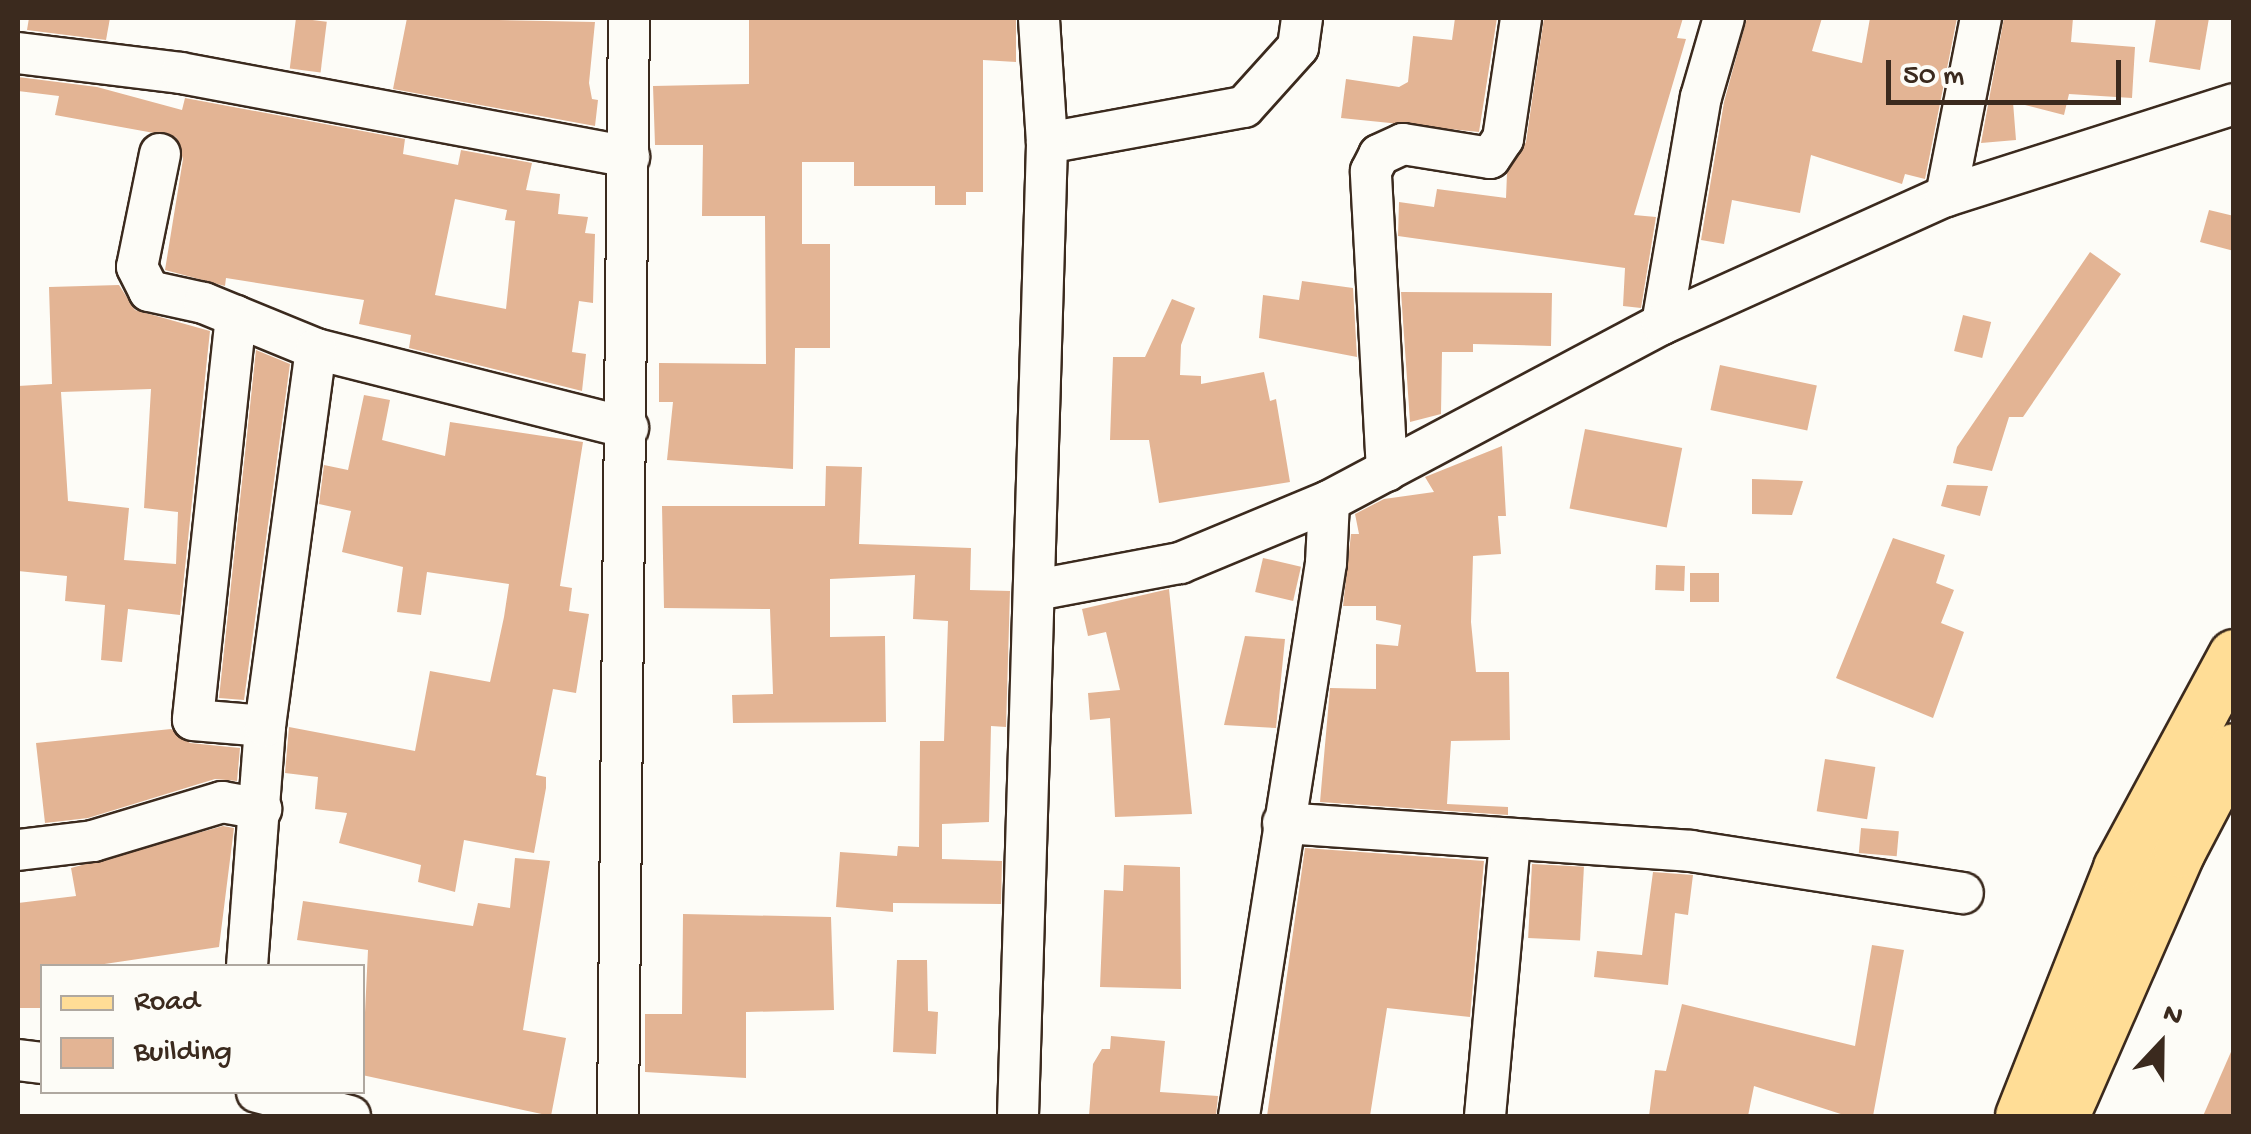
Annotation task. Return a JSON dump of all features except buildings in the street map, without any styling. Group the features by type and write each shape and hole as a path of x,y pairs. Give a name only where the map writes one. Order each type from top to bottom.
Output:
{"main road":[{"path":"2021,1116 2119,868 2234,655"},
{"path":"2064,1116 2180,852 2234,749"}],"street":[{"path":"618,1116 628,428 629,18"},
{"path":"1018,1116 1037,590 1047,143 1039,18"},
{"path":"1047,143 1244,107 1298,47 1302,18"},
{"path":"1387,470 1372,171 1378,154 1403,144 1490,158 1503,139 1521,18"},
{"path":"1662,324 1701,96 1724,18"},
{"path":"1946,196 1981,18"},
{"path":"18,54 181,73 628,157"},
{"path":"1037,590 1180,564 1328,501 1662,324 1946,196 2234,104"},
{"path":"160,154 137,267 143,284 316,349 628,428"},
{"path":"236,316 193,720 264,726"},
{"path":"247,964 264,726 316,349"},
{"path":"1239,1116 1326,563 1328,501"},
{"path":"18,850 93,841 222,802 260,809"},
{"path":"1283,822 1510,841 1691,850 1964,893"},
{"path":"1485,1116 1510,841"},
{"path":"262,1094 350,1116"}]}
